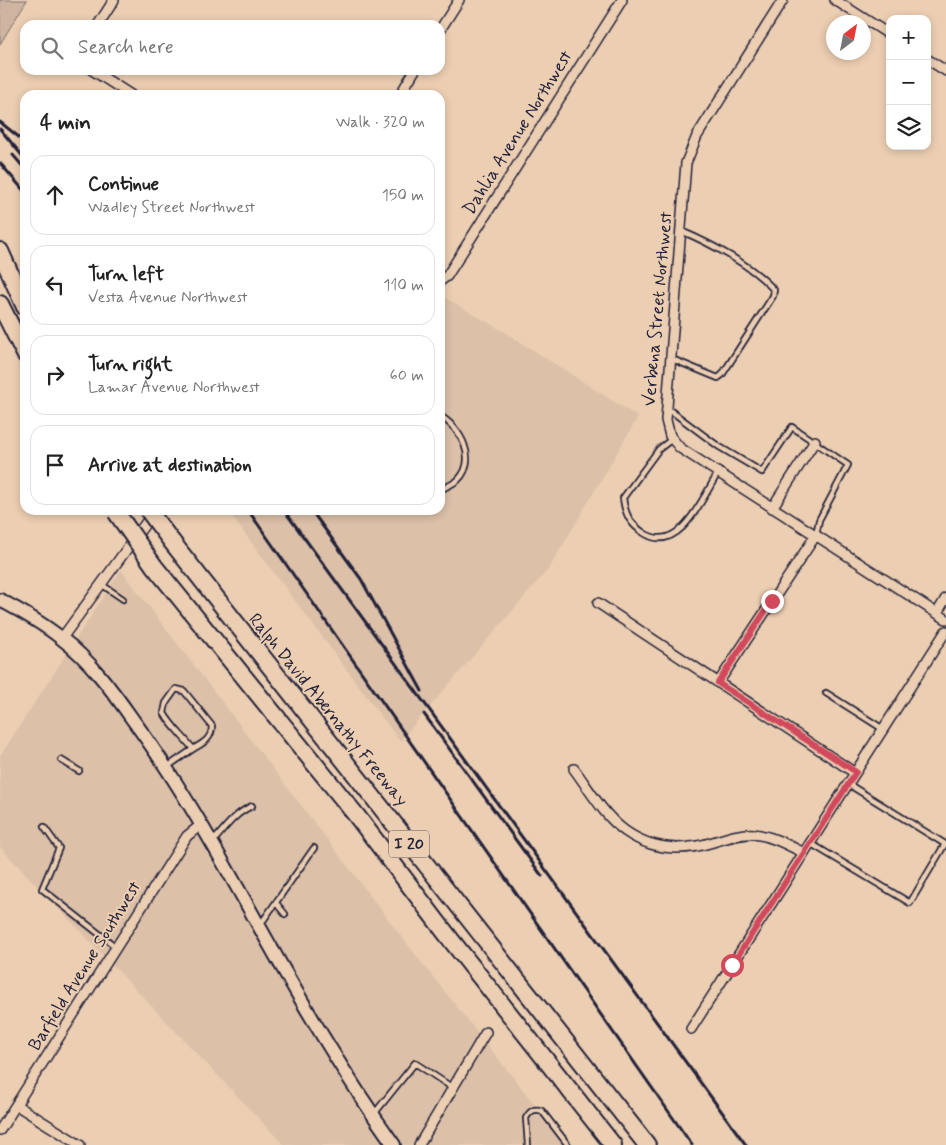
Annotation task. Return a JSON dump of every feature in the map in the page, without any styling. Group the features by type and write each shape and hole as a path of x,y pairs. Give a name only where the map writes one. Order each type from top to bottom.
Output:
{"highway":[{"path":"0,252 20,296"},
{"path":"0,304 20,344"},
{"name":"I 20","path":"118,515 154,566 356,814 613,1145"},
{"name":"Ralph David Abernathy Freeway","path":"152,515 646,1145"}],"main road":[{"path":"0,600 29,615 62,638 89,664 112,691 167,767 213,842 322,1038 394,1145"}],"street":[{"path":"101,20 114,0"},
{"path":"445,22 458,0"},
{"name":"Dahlia Avenue Northwest","path":"445,277 622,0"},
{"name":"Verbena Street Northwest","path":"672,439 666,420 686,163 697,136 783,0"},
{"path":"835,0 886,32"},
{"path":"929,60 946,71"},
{"path":"100,75 123,90"},
{"path":"403,90 412,75"},
{"path":"672,439 680,448 718,473 946,619"},
{"path":"772,508 815,441"},
{"path":"62,638 152,515"},
{"path":"718,683 816,536"},
{"path":"936,613 946,598"},
{"path":"598,603 856,772"},
{"path":"691,1029 946,631"},
{"path":"574,769 613,819 624,830 645,842 669,849 694,848 734,836 752,834 773,838 804,853"},
{"name":"Barfield Avenue Southwest","path":"0,1130 187,836 202,824"},
{"path":"419,1145 486,1032"},
{"path":"16,1105 80,1145"}],"lane":[{"path":"671,358 718,378 722,375 773,296 774,290 765,280 702,240 681,231"},
{"path":"667,408 718,446 762,472 792,427 848,465 819,520 816,536"},
{"path":"445,419 461,436 467,454 466,469 457,481 445,487"},
{"path":"672,439 659,449 623,498 628,519 644,533 658,540 666,539 680,531 718,473"},
{"path":"101,584 123,599"},
{"path":"167,767 193,750 208,739 212,733 212,726 184,691 176,689 166,703 164,713 193,750"},
{"path":"826,693 883,729"},
{"path":"61,760 79,771"},
{"path":"810,843 910,903 945,844 848,784"},
{"path":"213,842 244,809 252,806"},
{"path":"44,827 59,848 42,888 116,947"},
{"path":"259,926 314,848"},
{"path":"276,902 285,914"},
{"path":"373,1115 415,1063 453,1088"},
{"path":"528,1145 526,1118 530,1112 537,1109 542,1111 568,1145"}],"shaded area":[{"path":"0,0 27,0 0,44"},
{"path":"445,298 503,331 638,417 550,567 400,741 231,515 445,515"},
{"path":"121,570 421,962 567,1145 284,1145 0,847 0,756"}],"railway":[{"path":"0,122 20,138"},
{"path":"0,129 20,153"},
{"path":"13,155 20,163"},
{"path":"0,163 20,186"},
{"path":"251,515 692,1145"},
{"path":"288,515 746,1145"},
{"path":"315,515 361,579 422,691"},
{"path":"424,714 542,876"}],"route":[{"path":"732,965 856,772 718,683 772,601"}]}
